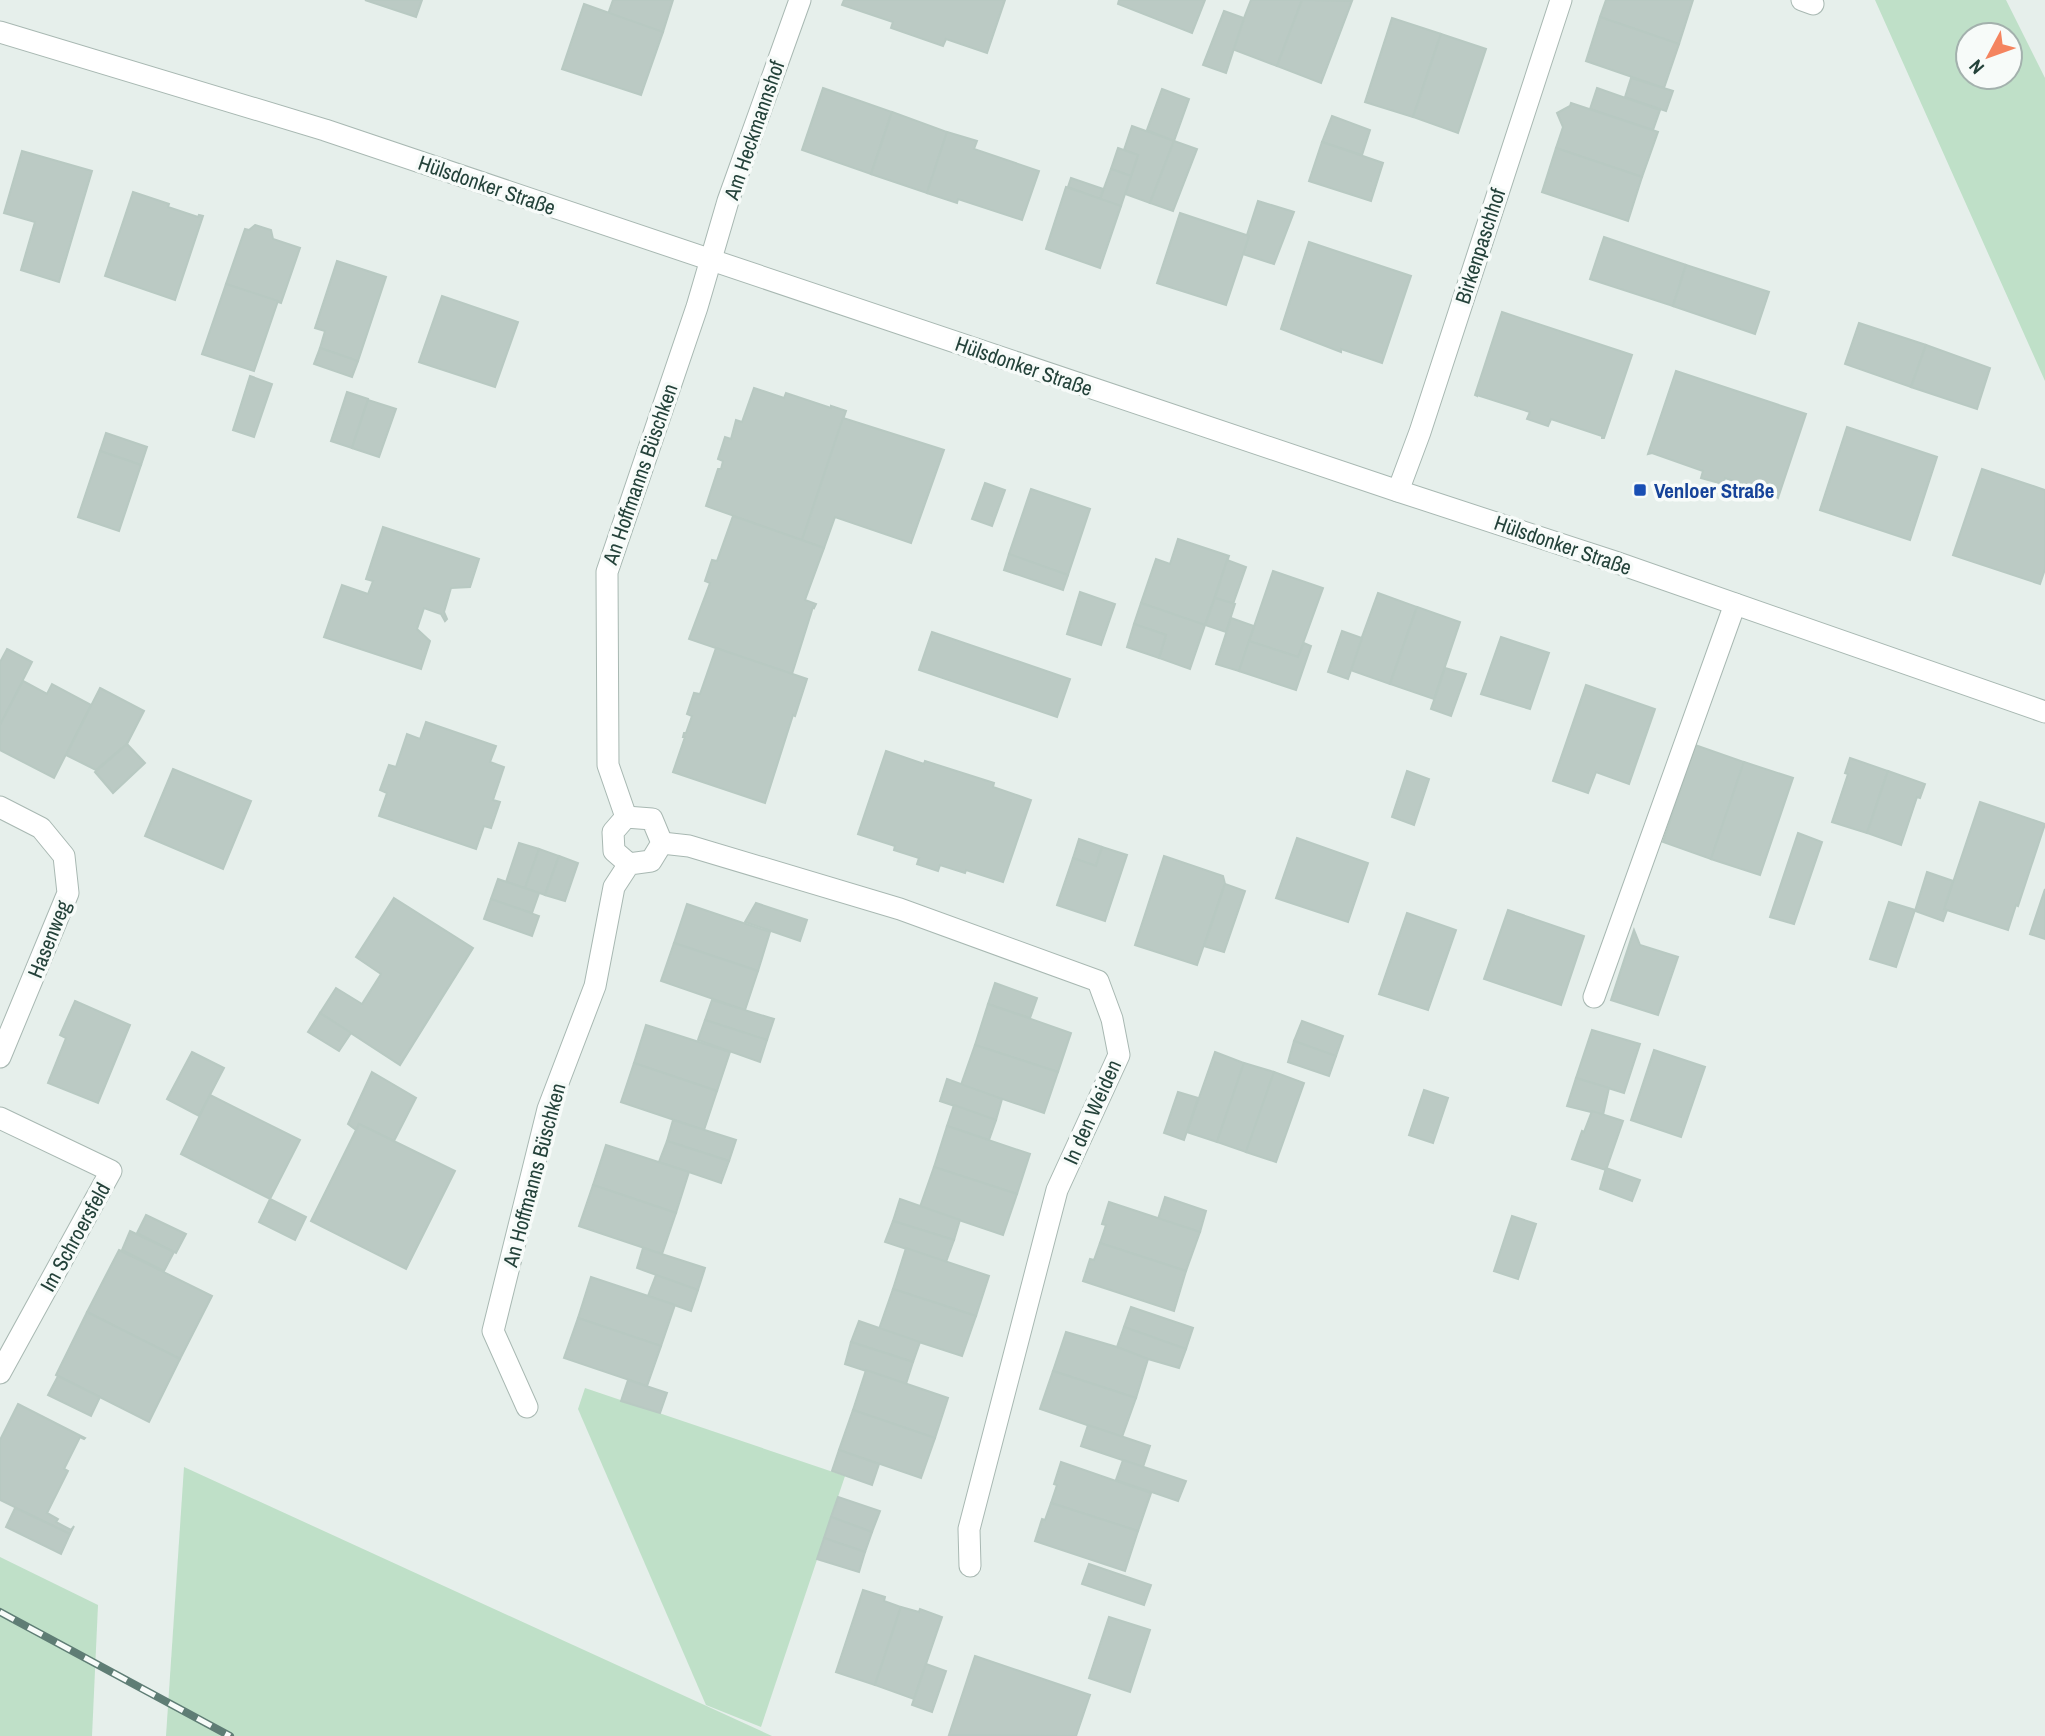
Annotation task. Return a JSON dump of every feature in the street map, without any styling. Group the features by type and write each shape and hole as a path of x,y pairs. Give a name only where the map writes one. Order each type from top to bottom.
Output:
{"street":[{"name":"Am Heckmannshof","path":"710,260 728,201 800,0"},
{"name":"Birkenpaschhof","path":"1398,491 1420,432 1561,0"},
{"name":"Hülsdonker Straße","path":"0,32 325,130 1603,558 2045,712"},
{"name":"An Hoffmanns Büschken","path":"626,817 608,765 607,572 697,307 710,260"},
{"path":"1594,997 1735,604"},
{"name":"Hasenweg","path":"0,807 41,828 64,856 68,893 0,1056"},
{"path":"626,817 652,819 662,843 650,861 629,864 614,851 613,832 626,817"},
{"name":"In den Weiden","path":"662,843 689,846 900,909 1098,981 1112,1020 1119,1055 1057,1190 969,1529 970,1566"},
{"name":"An Hoffmanns Büschken","path":"527,1407 493,1331 548,1109 595,986 614,887 629,864"},
{"name":"Im Schroersfeld","path":"0,1118 111,1171 0,1374"}],"green space":[{"path":"1875,0 2006,0 2016,21 1954,21 1954,91 2024,91 2024,36 2045,78 2045,381"},
{"path":"585,1388 845,1476 761,1727 706,1705 578,1409"},
{"path":"184,1467 772,1736 166,1736"},
{"path":"0,1557 98,1605 92,1736 0,1736"}],"building":[{"path":"365,0 422,0 416,17"},
{"path":"613,0 673,0 663,32 608,14"},
{"path":"844,0 1005,0 987,53 946,39 943,46 891,28 893,22 842,5"},
{"path":"1119,0 1205,0 1192,33 1118,4"},
{"path":"1251,0 1302,0 1277,66 1232,49"},
{"path":"1302,0 1352,1 1321,83 1277,66"},
{"path":"1606,0 1693,0 1679,44 1600,17"},
{"path":"584,4 663,32 641,95 562,69"},
{"path":"1224,11 1244,18 1226,73 1203,65"},
{"path":"1600,17 1679,44 1664,88 1586,61"},
{"path":"1392,18 1441,34 1413,117 1365,102"},
{"path":"1441,34 1486,49 1458,133 1413,117"},
{"path":"1631,78 1673,91 1666,111 1625,97"},
{"path":"823,88 892,112 871,174 802,150"},
{"path":"1597,88 1660,110 1653,130 1590,109"},
{"path":"1162,89 1189,99 1174,141 1147,130"},
{"path":"1571,103 1658,132 1642,177 1556,148 1563,127 1557,113"},
{"path":"892,112 947,132 927,193 871,174"},
{"path":"1332,116 1370,130 1362,155 1322,142"},
{"path":"1132,126 1174,141 1150,203 1125,194 1138,155 1124,150"},
{"path":"947,132 977,141 974,149 1039,171 1022,220 958,199 957,203 927,193"},
{"path":"1174,141 1197,149 1173,211 1150,203"},
{"path":"1322,142 1383,163 1371,201 1309,181"},
{"path":"1118,148 1138,155 1131,176 1111,169"},
{"path":"1556,148 1642,177 1628,221 1542,192"},
{"path":"22,151 92,171 59,282 21,270 35,222 4,213"},
{"path":"1111,169 1131,176 1121,206 1100,199"},
{"path":"1071,178 1103,189 1100,199 1068,187"},
{"path":"1066,187 1121,206 1100,268 1046,249"},
{"path":"133,192 169,204 168,207 198,217 203,216 175,300 105,276"},
{"path":"1258,201 1294,212 1274,264 1243,254"},
{"path":"1180,213 1249,236 1226,305 1157,283"},
{"path":"255,225 271,230 273,239 300,248 281,303 226,284 245,229 249,230"},
{"path":"1604,237 1686,265 1673,306 1590,279"},
{"path":"1309,242 1411,276 1382,363 1341,349 1341,352 1281,329"},
{"path":"337,261 386,277 358,361 320,348 325,331 315,328"},
{"path":"1686,265 1769,292 1755,334 1673,306"},
{"path":"226,284 278,301 254,371 202,354"},
{"path":"442,296 518,322 495,387 419,362"},
{"path":"1502,312 1632,355 1604,438 1551,419 1548,426 1527,419 1530,412 1475,395"},
{"path":"1859,323 1926,345 1911,387 1845,364"},
{"path":"1926,345 1990,368 1977,409 1911,387"},
{"path":"320,348 358,361 352,377 314,364"},
{"path":"1676,371 1806,414 1778,498 1777,495 1725,478 1723,484 1701,478 1703,471 1652,453 1648,454"},
{"path":"250,376 272,384 254,437 233,430"},
{"path":"754,388 784,398 786,393 846,411 802,540 706,506 718,469 721,469 723,461 718,459 725,437 731,439 736,420 742,422"},
{"path":"347,392 368,399 352,448 331,441"},
{"path":"368,400 396,409 379,457 352,448"},
{"path":"843,418 944,450 911,543 835,517 824,548 802,540"},
{"path":"1847,427 1937,457 1910,540 1820,510"},
{"path":"106,433 147,447 141,465 100,451"},
{"path":"100,451 141,465 119,531 78,517"},
{"path":"1982,469 2045,490 2045,569 2040,584 1953,555"},
{"path":"985,483 1005,490 992,526 972,519"},
{"path":"1031,489 1090,509 1068,575 1009,554"},
{"path":"733,516 824,548 805,600 816,604 792,674 689,639 710,583 705,581 712,560 717,561"},
{"path":"383,527 479,559 470,587 451,588 444,612 447,619 445,621 441,614 424,608 417,629 430,641 421,669 324,637 342,585 368,594 373,581 366,579"},
{"path":"1178,539 1229,556 1205,625 1141,603 1156,559 1170,564"},
{"path":"1009,554 1068,575 1063,590 1004,570"},
{"path":"1227,560 1246,567 1233,604 1215,598"},
{"path":"1273,571 1323,588 1298,657 1249,641"},
{"path":"1080,592 1115,604 1101,645 1067,634"},
{"path":"1378,593 1417,607 1390,684 1350,670"},
{"path":"1215,598 1235,604 1226,632 1205,625"},
{"path":"1141,603 1205,625 1190,669 1159,658 1166,635 1134,624"},
{"path":"1417,607 1460,622 1434,699 1390,684"},
{"path":"1231,618 1254,626 1239,671 1216,664"},
{"path":"1134,624 1166,635 1159,658 1127,647"},
{"path":"1342,631 1362,638 1348,679 1328,672"},
{"path":"932,632 1070,679 1057,717 919,670"},
{"path":"1501,637 1549,653 1530,709 1481,694"},
{"path":"1249,641 1298,657 1304,643 1311,646 1296,690 1239,671"},
{"path":"716,648 807,679 765,803 673,772 684,733 692,716 687,714 694,693 700,694"},
{"path":"7,649 32,662 0,725 0,662"},
{"path":"1445,668 1466,674 1451,716 1431,709"},
{"path":"23,681 47,694 52,684 91,705 54,778 0,750 0,725"},
{"path":"1586,685 1655,709 1629,784 1596,772 1588,793 1553,781"},
{"path":"100,688 144,711 127,744 96,770 66,755"},
{"path":"426,722 496,746 490,762 504,767 493,800 500,802 491,828 484,826 476,849 379,816 387,793 380,790 389,765 396,767 407,734 420,739"},
{"path":"127,744 145,763 113,793 95,772"},
{"path":"1695,745 1744,762 1711,859 1663,842"},
{"path":"886,751 994,783 993,787 1031,800 1003,882 940,865 938,871 917,864 919,858 894,850 895,846 858,834"},
{"path":"1850,758 1888,771 1867,833 1832,822 1848,774 1845,773"},
{"path":"1744,762 1793,778 1760,875 1711,859"},
{"path":"173,769 251,801 223,869 145,836"},
{"path":"1407,771 1429,779 1414,825 1392,817"},
{"path":"1888,771 1925,784 1920,798 1917,797 1901,845 1867,833"},
{"path":"1980,802 2045,824 2008,930 1944,909"},
{"path":"1798,833 1822,842 1794,924 1770,917"},
{"path":"1297,838 1368,863 1348,922 1276,898"},
{"path":"1079,839 1102,847 1096,866 1073,858"},
{"path":"519,843 539,849 525,888 506,882"},
{"path":"1102,847 1127,855 1105,921 1057,905 1073,858 1096,866"},
{"path":"539,849 559,856 545,895 525,888"},
{"path":"559,856 578,863 565,901 545,895"},
{"path":"1164,856 1223,876 1225,884 1197,965 1135,945"},
{"path":"1927,872 1953,881 1943,921 1915,911"},
{"path":"498,879 539,893 532,913 491,899"},
{"path":"1225,884 1245,891 1224,952 1204,946"},
{"path":"2045,889 2045,939 2030,934"},
{"path":"394,898 473,948 400,1065 320,1013 336,988 362,1004 381,974 356,957"},
{"path":"491,899 539,916 532,936 484,919"},
{"path":"1889,902 1915,910 1896,967 1870,959"},
{"path":"756,903 807,920 800,941 745,922"},
{"path":"687,904 770,932 758,971 674,943"},
{"path":"1508,910 1584,936 1561,1005 1484,979"},
{"path":"1407,913 1456,930 1428,1010 1379,994"},
{"path":"1634,930 1640,945 1678,957 1658,1015 1611,1000"},
{"path":"674,943 758,971 745,1010 661,981"},
{"path":"995,983 1037,998 1030,1018 988,1004"},
{"path":"712,1000 774,1019 767,1040 705,1020"},
{"path":"75,1001 130,1025 98,1103 48,1083 66,1038 60,1035"},
{"path":"988,1004 1071,1033 1058,1072 975,1045"},
{"path":"320,1013 351,1033 339,1051 308,1032"},
{"path":"705,1020 767,1040 760,1062 698,1040"},
{"path":"1302,1021 1343,1036 1336,1056 1294,1041"},
{"path":"646,1025 730,1052 717,1091 634,1063"},
{"path":"1592,1030 1640,1044 1624,1093 1576,1078"},
{"path":"1294,1041 1336,1056 1329,1076 1288,1062"},
{"path":"975,1045 1058,1072 1044,1113 961,1085"},
{"path":"1654,1050 1705,1067 1681,1137 1631,1120"},
{"path":"192,1052 224,1068 199,1116 167,1099"},
{"path":"1215,1052 1244,1063 1217,1142 1187,1132"},
{"path":"634,1063 717,1091 704,1130 621,1102"},
{"path":"1244,1063 1274,1072 1246,1152 1217,1142"},
{"path":"372,1072 416,1098 394,1141 359,1124 356,1130 348,1124"},
{"path":"1274,1072 1304,1083 1276,1162 1246,1152"},
{"path":"1576,1078 1609,1088 1603,1115 1567,1106"},
{"path":"947,1079 1002,1099 996,1120 940,1101"},
{"path":"1424,1090 1448,1098 1433,1143 1409,1135"},
{"path":"1178,1092 1198,1098 1184,1140 1164,1133"},
{"path":"210,1095 300,1140 270,1199 181,1154"},
{"path":"954,1105 996,1120 989,1140 947,1126"},
{"path":"1592,1111 1623,1121 1606,1170 1572,1159"},
{"path":"673,1120 736,1140 729,1161 667,1141"},
{"path":"359,1124 455,1171 406,1269 311,1221"},
{"path":"947,1126 1030,1154 1017,1194 934,1167"},
{"path":"667,1141 729,1161 721,1183 659,1162"},
{"path":"606,1145 689,1172 676,1213 593,1185"},
{"path":"934,1167 1017,1194 1003,1235 920,1207"},
{"path":"1606,1168 1640,1180 1632,1201 1600,1189"},
{"path":"593,1185 676,1213 662,1254 579,1226"},
{"path":"1165,1197 1206,1211 1200,1232 1158,1219"},
{"path":"270,1199 306,1217 295,1240 259,1222"},
{"path":"900,1199 960,1220 954,1240 893,1221"},
{"path":"1109,1202 1200,1232 1186,1271 1100,1243 1106,1225 1102,1224"},
{"path":"146,1215 186,1234 176,1253 137,1233"},
{"path":"1512,1216 1536,1224 1518,1279 1494,1271"},
{"path":"893,1221 954,1240 946,1262 885,1242"},
{"path":"130,1231 174,1252 164,1271 122,1250"},
{"path":"1100,1243 1186,1271 1174,1311 1083,1281 1090,1259 1094,1260"},
{"path":"643,1248 705,1268 698,1290 637,1268"},
{"path":"906,1248 989,1276 976,1316 893,1289"},
{"path":"119,1250 212,1296 180,1359 87,1312"},
{"path":"656,1275 698,1290 691,1311 648,1296"},
{"path":"591,1277 675,1305 661,1346 578,1318"},
{"path":"893,1289 976,1316 962,1356 879,1329"},
{"path":"1131,1307 1193,1328 1186,1349 1124,1327"},
{"path":"87,1312 180,1359 149,1422 56,1375"},
{"path":"578,1318 661,1346 647,1386 564,1358"},
{"path":"859,1321 920,1342 913,1362 851,1342"},
{"path":"1124,1327 1186,1349 1179,1368 1117,1347"},
{"path":"1066,1332 1148,1359 1136,1398 1053,1371"},
{"path":"851,1342 913,1362 906,1384 845,1364"},
{"path":"866,1370 948,1398 935,1438 853,1410"},
{"path":"1053,1371 1136,1398 1122,1437 1040,1409"},
{"path":"58,1376 100,1397 91,1416 48,1395"},
{"path":"628,1380 667,1393 660,1413 621,1401"},
{"path":"18,1404 85,1438 80,1437 64,1469 68,1471 47,1513 58,1519 56,1522 71,1530 74,1526 70,1534 0,1500 0,1440"},
{"path":"853,1410 935,1438 921,1478 839,1450"},
{"path":"1088,1425 1150,1446 1143,1467 1081,1446"},
{"path":"839,1450 879,1464 872,1485 832,1471"},
{"path":"1123,1460 1186,1481 1178,1501 1116,1480"},
{"path":"1061,1462 1151,1493 1138,1531 1051,1503"},
{"path":"838,1497 880,1511 872,1532 831,1517"},
{"path":"1051,1503 1138,1531 1125,1571 1035,1541"},
{"path":"15,1508 70,1534 61,1554 6,1527"},
{"path":"831,1517 872,1532 865,1552 824,1538"},
{"path":"824,1538 865,1552 859,1572 817,1559"},
{"path":"1089,1564 1151,1585 1144,1605 1082,1584"},
{"path":"863,1590 885,1597 884,1601 901,1607 875,1685 836,1672"},
{"path":"901,1607 919,1612 920,1609 942,1617 914,1699 875,1685"},
{"path":"1109,1617 1150,1630 1130,1692 1089,1678"},
{"path":"975,1656 1090,1695 1076,1736 949,1735"},
{"path":"926,1664 946,1671 932,1712 912,1705"}],"railway":[{"path":"0,1612 230,1736"}],"place":[{"name":"Venloer Straße","path":"1640,490"}]}
